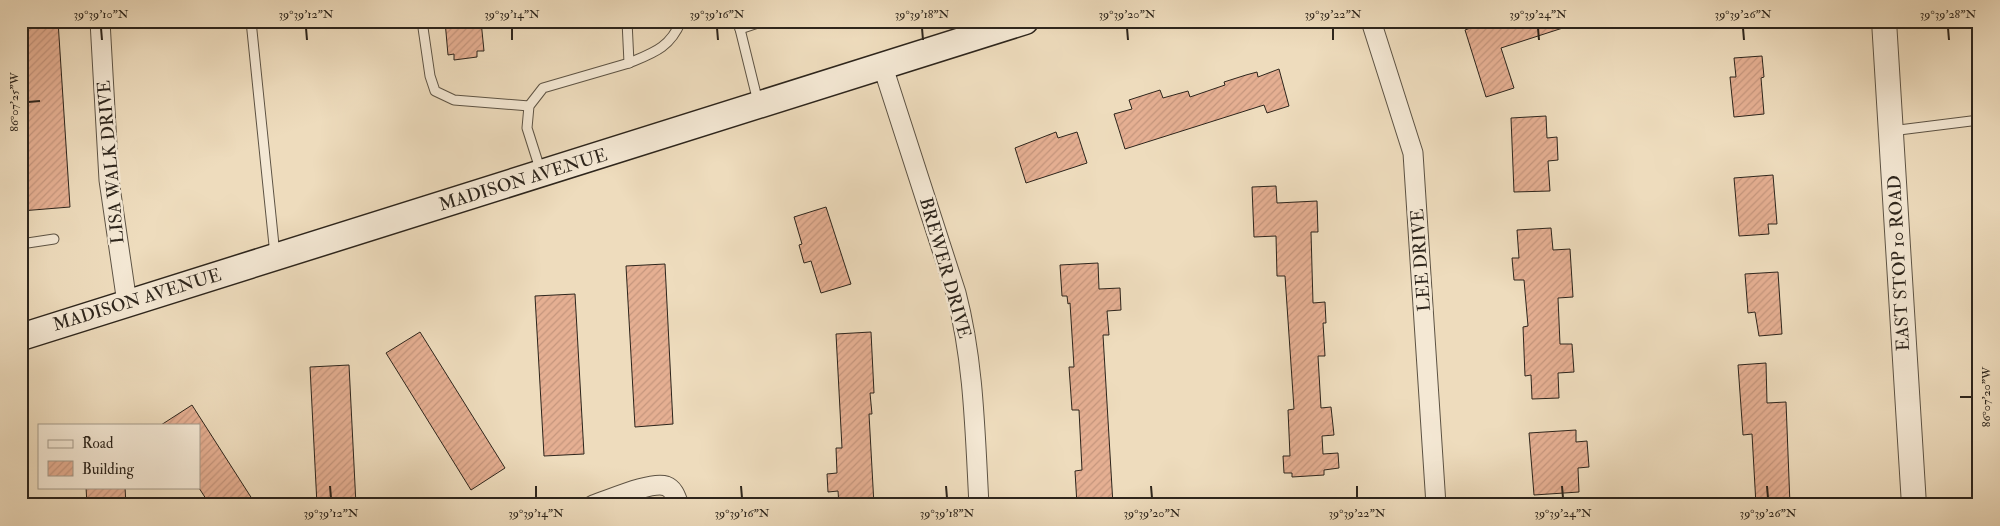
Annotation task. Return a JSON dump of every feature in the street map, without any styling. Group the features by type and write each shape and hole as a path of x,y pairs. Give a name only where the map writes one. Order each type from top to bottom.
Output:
{"main road":[{"name":"MADISON AVENUE","path":"21,337 1025,21"}],"street":[{"name":"LISA WALK DRIVE","path":"100,21 109,180 128,303"},
{"name":"LEE DRIVE","path":"1370,21 1413,153 1436,505"},
{"name":"EAST STOP 10 ROAD","path":"1884,21 1914,505"},
{"name":"BREWER DRIVE","path":"883,67 956,293 964,326 971,368 979,505"},
{"path":"593,505 656,485 670,488 676,494 679,505"}],"lane":[{"path":"251,21 275,257"},
{"path":"422,21 430,76 435,91 454,100 530,106"},
{"path":"627,21 629,63"},
{"path":"542,174 527,128 530,106 542,88 629,63 662,49 677,31 682,21"},
{"path":"759,105 739,25 764,21"},
{"path":"1891,131 1979,120"},
{"path":"21,244 54,239"}],"building":[{"path":"21,21 58,21 70,207 21,211"},
{"path":"445,21 481,21 484,51 477,51 477,57 454,60 454,54 448,55"},
{"path":"1475,21 1572,21 1572,25 1501,48 1514,88 1486,97 1465,30 1476,26"},
{"path":"1762,56 1764,77 1761,78 1764,114 1734,117 1730,77 1736,77 1734,58"},
{"path":"1279,69 1289,106 1267,113 1264,105 1125,149 1114,114 1132,109 1129,100 1160,90 1163,98 1188,91 1190,97 1225,85 1224,82 1246,75 1257,72 1258,77"},
{"path":"1546,116 1547,138 1557,137 1558,160 1548,161 1550,191 1514,192 1511,118"},
{"path":"1056,132 1058,138 1077,132 1087,163 1026,183 1015,148"},
{"path":"1773,175 1777,224 1768,224 1769,234 1739,236 1734,178"},
{"path":"1276,186 1277,203 1317,201 1318,232 1311,232 1313,303 1325,302 1326,323 1323,323 1325,356 1318,356 1321,408 1331,407 1334,435 1322,436 1323,454 1338,453 1339,468 1324,470 1324,475 1292,477 1292,473 1284,473 1283,456 1290,456 1288,410 1294,409 1285,276 1277,276 1276,236 1254,237 1252,187"},
{"path":"826,207 851,284 821,293 811,261 804,263 799,245 802,244 794,217"},
{"path":"1551,228 1553,250 1570,249 1573,297 1558,298 1560,344 1572,344 1574,372 1558,373 1559,398 1532,399 1531,375 1525,376 1523,327 1528,326 1524,280 1514,280 1512,258 1519,258 1517,230"},
{"path":"1098,263 1099,289 1120,288 1121,310 1107,311 1109,335 1103,335 1113,505 1077,505 1075,471 1082,470 1079,410 1072,410 1069,367 1074,367 1070,303 1068,304 1067,296 1062,296 1060,265"},
{"path":"665,264 673,424 635,427 626,266"},
{"path":"1778,272 1782,334 1759,336 1755,312 1748,313 1745,274"},
{"path":"575,294 584,454 544,456 535,296"},
{"path":"420,332 505,468 471,490 386,353"},
{"path":"871,332 874,393 870,393 872,414 869,414 874,505 839,505 838,491 828,492 827,474 837,473 836,448 842,448 836,334"},
{"path":"1766,363 1767,403 1786,402 1790,505 1756,505 1752,434 1743,435 1738,365"},
{"path":"349,365 356,505 317,505 310,367"},
{"path":"192,405 256,505 210,505 199,488 200,424 163,424"},
{"path":"1576,430 1576,442 1587,441 1589,467 1578,468 1579,492 1534,495 1529,433"},
{"path":"86,488 125,488 126,505 87,505"}]}
